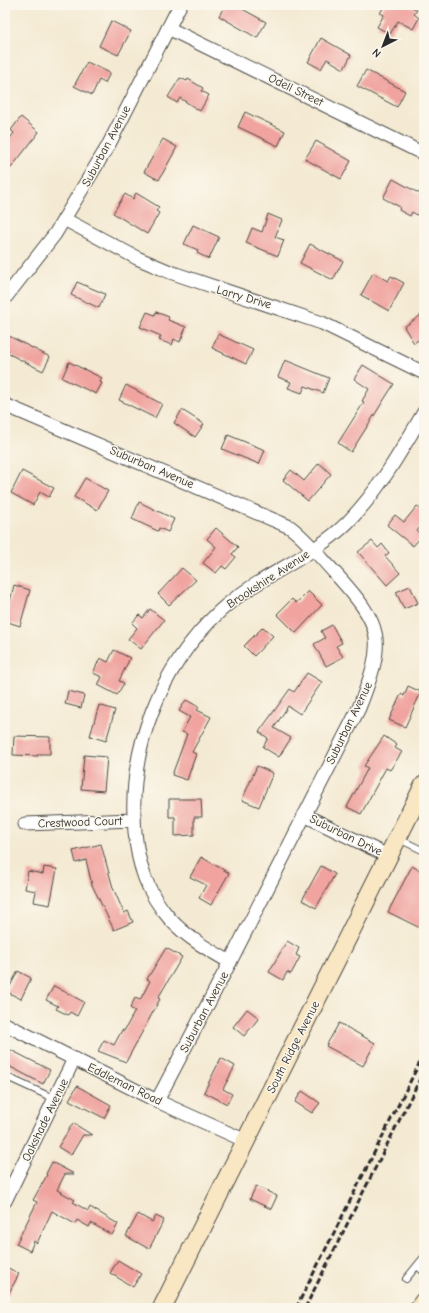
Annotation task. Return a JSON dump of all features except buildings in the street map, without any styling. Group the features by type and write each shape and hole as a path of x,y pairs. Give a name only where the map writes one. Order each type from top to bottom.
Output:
{"street":[{"name":"Suburban Avenue","path":"5,298 55,234 108,146 180,5"},
{"name":"Odell Street","path":"168,28 424,154"},
{"name":"Larry Drive","path":"64,219 137,258 170,272 322,323 424,373"},
{"name":"Suburban Avenue","path":"5,405 279,521 302,536 359,600 367,612 377,640 377,652 373,672 359,708 230,962 157,1100"},
{"name":"Brookshire Avenue","path":"230,962 205,947 180,929 161,908 147,884 137,857 134,820 135,772 142,738 160,693 178,663 201,632 220,611 246,591 314,550 347,522 380,486 424,412"},
{"name":"South Ridge Avenue","path":"162,1308 397,838 423,790"},
{"name":"Suburban Drive","path":"304,814 388,856"},
{"name":"Crestwood Court","path":"25,824 134,820"},
{"name":"Eddleman Road","path":"5,1024 157,1100 246,1141"},
{"name":"Oakshade Avenue","path":"5,1201 74,1059"},
{"path":"419,1308 424,1302"}],"lane":[{"path":"397,838 424,851"},
{"path":"5,1076 55,1099"},
{"path":"406,1280 424,1257"},
{"path":"417,1266 424,1272"}],"railway":[{"path":"296,1308 424,1054"},
{"path":"305,1308 424,1071"}]}
